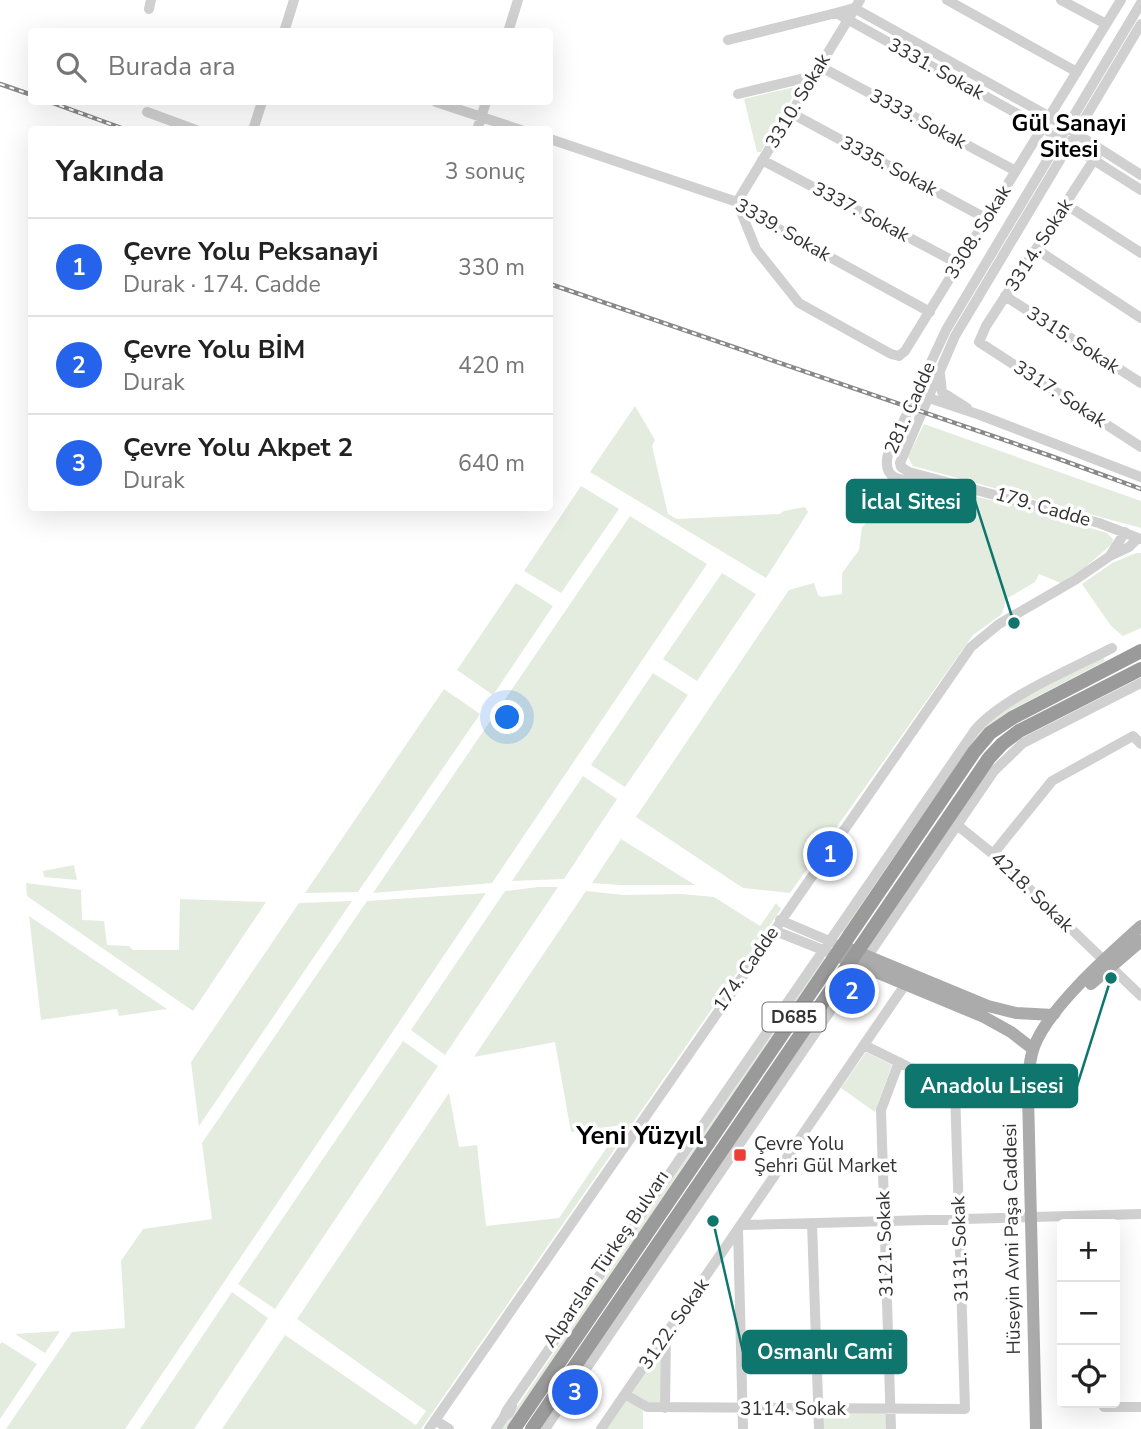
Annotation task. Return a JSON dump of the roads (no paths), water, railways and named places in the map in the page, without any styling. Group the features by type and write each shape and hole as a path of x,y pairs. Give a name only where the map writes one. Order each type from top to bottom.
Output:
{"highway":[{"name":"Alparslan Türkeş Bulvarı","path":"514,1429 833,948 968,760 990,733 1012,718 1141,651"},
{"name":"Alparslan Türkeş Bulvarı","path":"532,1429 859,959 981,768 1002,744 1019,731 1141,668"}],"main road":[{"path":"908,979 1011,1032 1033,1049 1053,1015 1108,963 1141,926"},
{"path":"1108,963 1141,940"},
{"path":"833,948 908,979 999,1009 1053,1015"},
{"name":"Hüseyin Avni Paşa Caddesi","path":"1033,1049 1028,1095 1036,1429"}],"street":[{"path":"285,28 294,0"},
{"path":"509,28 519,0"},
{"path":"947,0 1077,72"},
{"path":"1061,0 1106,24"},
{"name":"3308. Sokak","path":"737,202 761,257 799,303 899,356 930,312 1121,0"},
{"name":"281. Cadde","path":"942,482 906,470 900,463 940,367 965,317 1141,3"},
{"path":"729,40 836,13 857,4"},
{"name":"3331. Sokak","path":"857,4 1071,130 1141,175"},
{"name":"3310. Sokak","path":"737,202 857,4"},
{"name":"3331. Sokak","path":"836,13 1043,128 1141,190"},
{"name":"281. Cadde","path":"1071,130 1141,24"},
{"name":"3333. Sokak","path":"820,66 1016,172"},
{"path":"738,94 813,76"},
{"path":"254,126 261,105"},
{"path":"446,105 510,126"},
{"path":"478,126 485,105"},
{"path":"147,112 185,126"},
{"name":"3335. Sokak","path":"791,113 987,219"},
{"name":"3339. Sokak","path":"553,140 737,202 764,221 930,312"},
{"name":"281. Cadde","path":"942,482 897,479 887,468 888,454 946,330 1065,141"},
{"name":"3314. Sokak","path":"979,342 986,326 1101,149"},
{"name":"3337. Sokak","path":"762,160 959,264"},
{"path":"1065,204 1141,253"},
{"path":"1036,249 1141,318"},
{"name":"3315. Sokak","path":"1005,296 1141,383"},
{"name":"3317. Sokak","path":"979,342 1141,447"},
{"path":"940,367 942,392 979,415"},
{"path":"916,394 979,415 1141,477"},
{"name":"179. Cadde","path":"942,482 1011,498 1125,532 1139,539"},
{"path":"1110,556 1125,532"},
{"name":"174. Cadde","path":"432,1425 773,929 971,647 999,624 1139,539"},
{"path":"496,1429 833,948 980,724 1009,702 1112,648"},
{"path":"545,1429 859,959 994,771 1013,751 1033,737 1141,683"},
{"path":"993,854 1052,781 1137,740"},
{"name":"4218. Sokak","path":"957,825 993,854 1141,996"},
{"path":"780,920 833,948"},
{"path":"773,929 833,948"},
{"name":"3122. Sokak","path":"601,1429 908,979"},
{"path":"864,1045 899,1062"},
{"name":"3131. Sokak","path":"899,1062 955,1090 965,1409"},
{"name":"3121. Sokak","path":"891,1429 881,1110 899,1062"},
{"path":"1109,1219 1141,1214"},
{"path":"743,1429 740,1228 813,1223 1031,1217 1079,1219"},
{"path":"813,1223 818,1429"},
{"path":"666,1335 666,1408"},
{"name":"3114. Sokak","path":"625,1394 647,1407 666,1408 965,1409"},
{"path":"1120,1406 1141,1407"},
{"path":"432,1425 449,1429"}],"railway":[{"path":"0,84 28,94"},
{"path":"58,105 116,126"},
{"path":"553,285 1141,489"}],"place":[{"name":"İclal Sitesi","path":"1014,623"},
{"name":"Çevre Yolu Peksanayi","path":"830,854"},
{"name":"Anadolu Lisesi","path":"1111,978"},
{"name":"Çevre Yolu BİM","path":"852,991"},
{"name":"Çevre Yolu Şehri Gül Market","path":"740,1155"},
{"name":"Osmanlı Cami","path":"713,1221"},
{"name":"Çevre Yolu Akpet 2","path":"575,1392"}],"district":[{"name":"Gül Sanayi Sitesi","path":"1069,136"},
{"name":"Yeni Yüzyıl","path":"640,1135"}]}
